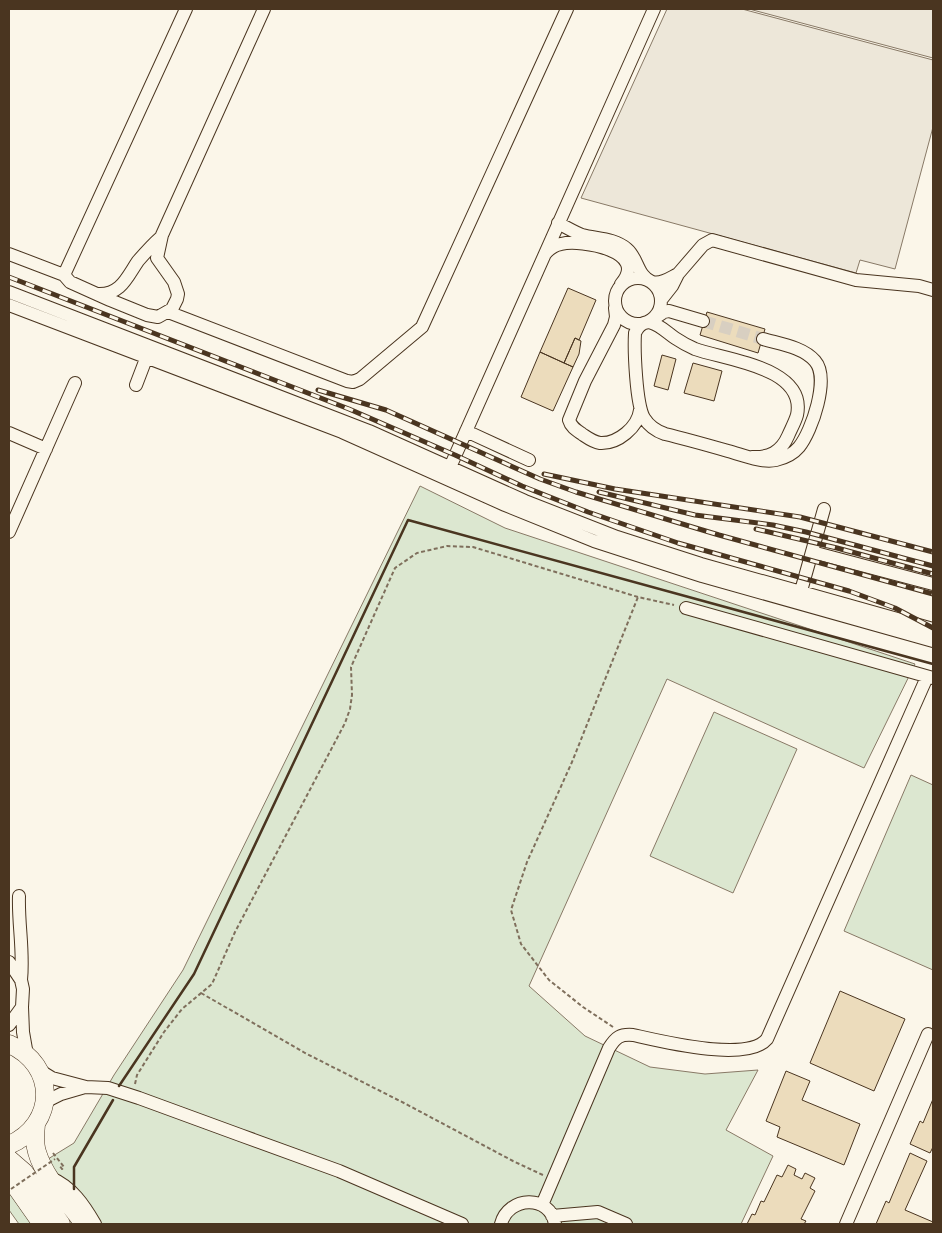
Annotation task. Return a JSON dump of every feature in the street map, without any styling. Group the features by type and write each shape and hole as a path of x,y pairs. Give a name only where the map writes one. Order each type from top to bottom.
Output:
{"highway":[{"path":"9,1044 27,1055 39,1070 44,1086 45,1102 43,1111 36,1124 20,1140 9,1145"},
{"path":"36,1124 37,1154 50,1178 84,1224"},
{"path":"9,1159 24,1172 61,1224"},
{"path":"10,1183 42,1224"}],"lane":[{"path":"64,275 186,9"},
{"path":"9,254 64,275 70,282 154,317 168,312 175,305 178,294 174,282 157,258 162,235 264,9"},
{"path":"168,312 347,381 353,382 360,379 422,327 566,9"},
{"path":"447,473 654,9"},
{"path":"558,223 581,235 605,239 622,245 632,253 641,273 656,286 661,300"},
{"path":"98,294 111,293 121,287 140,259 162,235"},
{"path":"541,260 551,248 564,243 577,243 604,248 620,255 628,264 628,276 620,285 614,300 616,317 614,325 585,381 569,420 572,426 587,437 598,442 617,438 632,428 639,418 635,338 637,330 658,314 661,300 672,286 678,274 703,245 712,240 856,280 919,286 933,290"},
{"path":"620,285 634,278 660,282 678,274"},
{"path":"9,292 148,352"},
{"path":"9,305 369,430 447,473 617,537 933,641"},
{"path":"615,308 625,321 639,325 669,311 703,322"},
{"path":"649,321 657,324 676,339 695,348 773,372 789,386 796,400 797,414 785,442 772,455 752,457"},
{"path":"640,410 647,422 658,431 752,457 776,460 790,454 800,446 818,404 821,379 819,366 810,356 796,349 763,339"},
{"path":"136,384 148,352"},
{"path":"9,532 75,383"},
{"path":"466,431 529,460"},
{"path":"9,433 46,449"},
{"path":"800,598 824,509"},
{"path":"812,552 933,584"},
{"path":"800,598 933,629"},
{"path":"542,1205 615,1038 622,1034 633,1035 699,1048 726,1050 751,1048 762,1045 767,1039 930,678 686,608"},
{"path":"19,896 18,918 23,963 21,980 23,989 23,1032 27,1055"},
{"path":"9,929 18,918"},
{"path":"9,962 21,980"},
{"path":"9,1025 22,1007"},
{"path":"846,1224 928,1034"},
{"path":"39,1070 52,1078 86,1087 108,1088 132,1096 339,1171 462,1224"},
{"path":"45,1102 61,1094 86,1087"},
{"path":"50,1178 60,1182 72,1192 95,1224"},
{"path":"501,1224 506,1212 519,1203 534,1202 542,1205 554,1220 598,1212 626,1224"}],"path":[{"path":"132,1096 137,1075 164,1032 182,1009 212,984 235,932 345,723 352,695 351,668 395,568 417,553 448,546 473,547 638,598 686,608"},
{"path":"622,1034 549,980 521,944 511,910 527,862 572,762 638,598"},
{"path":"201,993 305,1053 404,1102 513,1161 553,1180"},
{"path":"10,1183 55,1159"}],"green space":[{"path":"420,486 505,528 915,664 864,768 667,679 529,986 585,1036 650,1067 705,1074 758,1070 726,1130 773,1156 741,1224 19,1224 9,1210 9,1183 74,1143 114,1075 183,970"},
{"path":"714,712 797,749 733,893 650,856"},
{"path":"911,775 933,785 933,970 844,931"}],"shaded area":[{"path":"667,9 742,9 933,60 933,127 895,269 860,260 856,273 581,198"},
{"path":"749,9 933,9 933,58"}],"building":[{"path":"568,288 596,300 579,340 575,338 564,363 540,352"},
{"path":"707,312 765,329 758,353 700,335"},
{"path":"575,338 581,341 579,354 573,367 564,363"},
{"path":"540,352 573,367 553,411 521,397"},
{"path":"662,355 676,359 668,390 654,386"},
{"path":"693,363 722,371 714,401 684,393"},
{"path":"840,991 905,1019 874,1091 810,1063"},
{"path":"786,1071 810,1081 802,1100 860,1124 844,1165 777,1137 780,1127 766,1121"},
{"path":"933,1099 933,1147 930,1153 910,1144 920,1121 923,1123"},
{"path":"910,1153 927,1161 905,1210 933,1222 933,1224 876,1224 886,1201 889,1203"},
{"path":"788,1165 796,1169 794,1175 802,1179 805,1173 815,1178 810,1188 815,1191 801,1219 806,1221 804,1224 747,1224 752,1214 755,1215 761,1201 764,1202 777,1175 782,1177"}],"tunnel":[{"path":"703,321 763,339"}],"railway":[{"path":"9,277 349,409 522,486 588,512 678,543 849,591 895,608 933,628"},
{"path":"318,390 386,410 540,479 576,492 719,535 933,594"},
{"path":"544,474 615,489 800,517 933,552"},
{"path":"599,492 695,515 773,525 806,532 933,566"},
{"path":"756,529 837,548 933,574"}],"wall":[{"path":"119,1086 194,974 408,520 933,664"},
{"path":"74,1189 74,1167 113,1100"}]}
